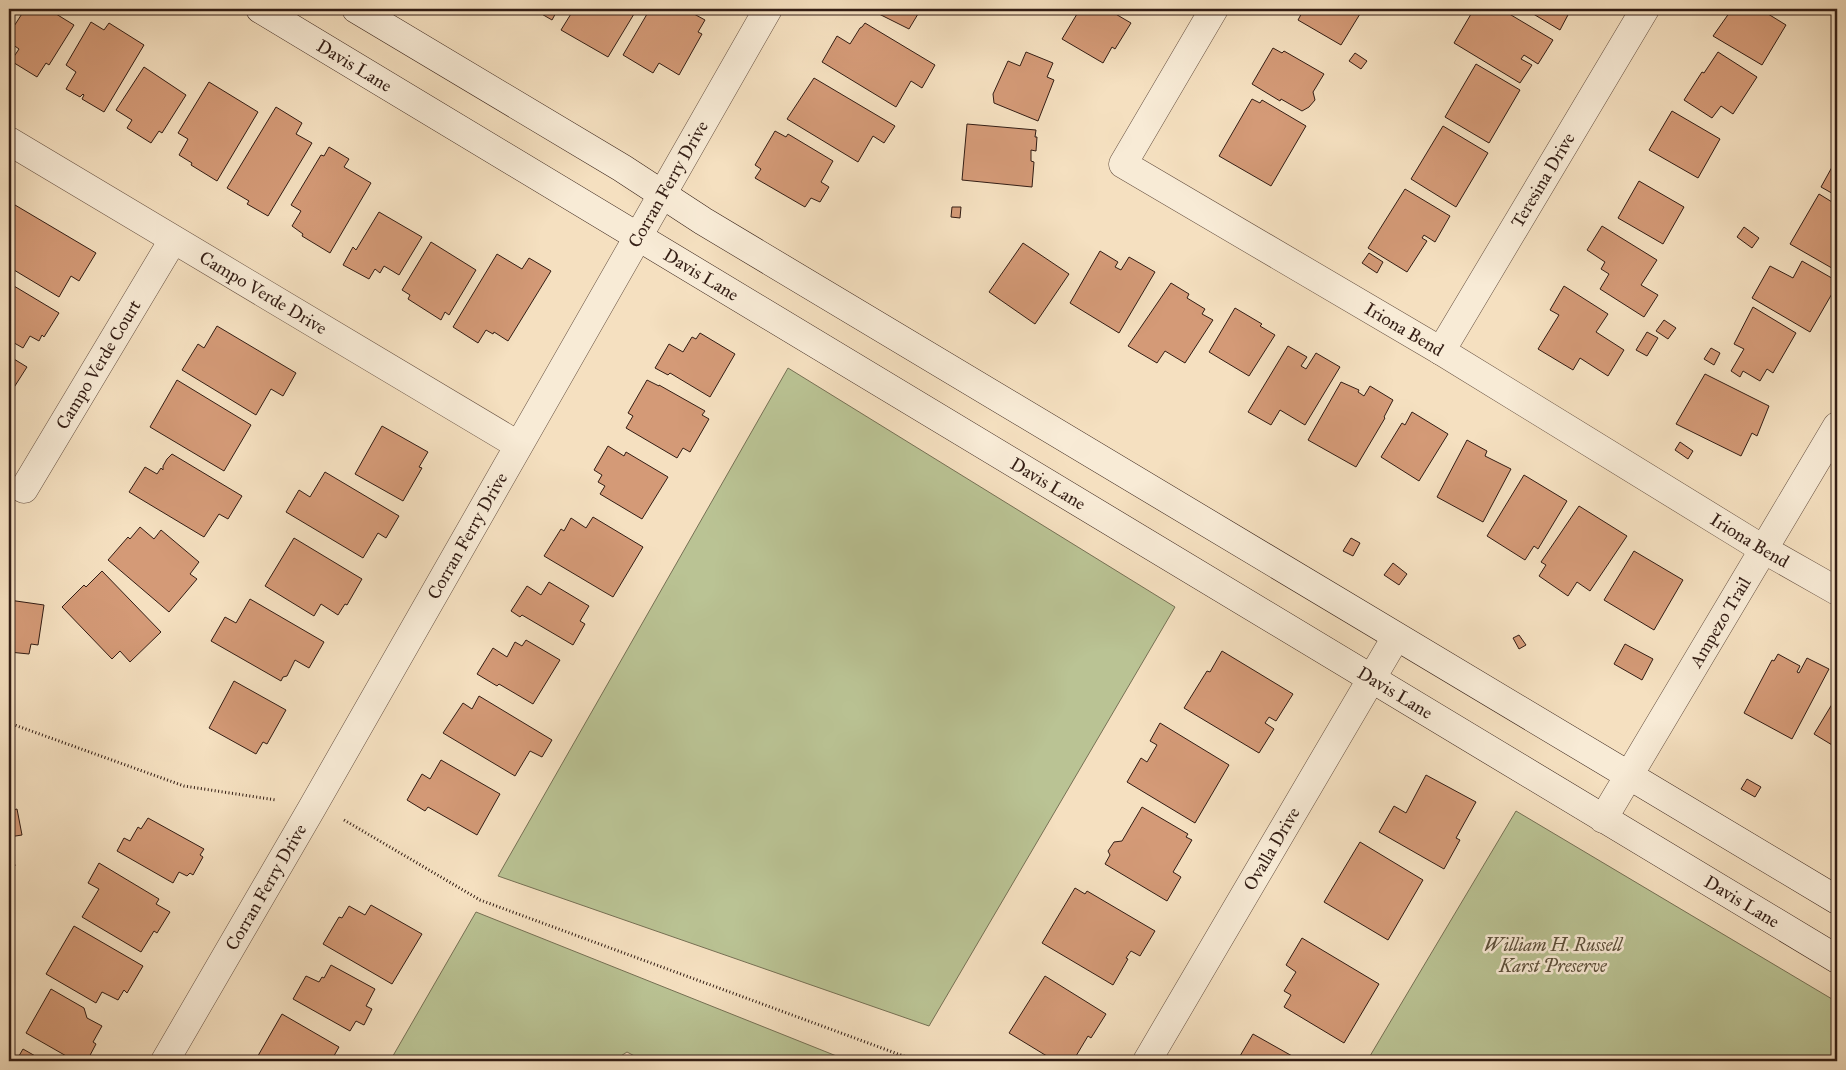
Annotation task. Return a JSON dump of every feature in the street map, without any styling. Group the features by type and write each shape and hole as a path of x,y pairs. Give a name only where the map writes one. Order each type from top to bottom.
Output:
{"street":[{"name":"Davis Lane","path":"260,9 1837,959"},
{"path":"356,9 663,194 703,221 1837,900"},
{"name":"Corran Ferry Drive","path":"165,1061 312,808 768,9"},
{"name":"Iriona Bend","path":"1214,9 1123,164 1441,351 1764,549 1837,591"},
{"name":"Teresina Drive","path":"1441,351 1645,9"},
{"name":"Campo Verde Drive","path":"9,141 518,446"},
{"name":"Campo Verde Court","path":"24,489 173,240"},
{"name":"Ampezo Trail","path":"1603,818 1837,426"},
{"name":"Ovalla Drive","path":"1147,1061 1396,637"}],"path":[{"path":"9,723 184,786 276,800"},
{"path":"344,820 480,900 917,1061"}],"green space":[{"path":"788,368 1175,607 929,1026 498,876"},
{"name":"William H. Russell Karst Preserve","path":"1516,811 1837,1002 1837,1061 1367,1061"},
{"path":"476,912 849,1061 644,1061 627,1052 613,1061 390,1061"}],"building":[{"path":"25,9 48,9 74,25 49,65 46,63 37,77 11,61 19,49 9,42 9,34"},
{"path":"533,9 558,9 552,20"},
{"path":"574,9 637,9 608,57 561,30"},
{"path":"650,9 685,9 705,20 698,32 702,34 679,75 659,63 653,73 623,55"},
{"path":"869,9 921,9 909,29"},
{"path":"1080,9 1107,9 1131,23 1115,49 1112,47 1103,63 1062,39"},
{"path":"1304,9 1363,9 1341,45 1298,20"},
{"path":"1474,9 1501,9 1553,40 1538,64 1524,55 1521,59 1532,65 1520,83 1454,43"},
{"path":"1525,9 1565,9 1569,13 1560,30"},
{"path":"1732,9 1760,9 1786,25 1762,65 1713,36"},
{"path":"91,22 104,30 109,23 144,45 104,112 82,99 83,94 80,97 66,89 76,72 66,65"},
{"path":"865,23 935,65 922,88 911,81 896,107 822,62 837,36 850,44"},
{"path":"1273,48 1282,53 1284,51 1324,74 1313,92 1315,100 1302,111 1281,99 1280,101 1252,84"},
{"path":"1026,52 1053,63 1047,77 1054,80 1038,121 994,103 993,94 1008,61 1020,66"},
{"path":"1718,52 1757,77 1733,114 1721,106 1712,118 1684,100"},
{"path":"1355,53 1367,61 1361,69 1349,61"},
{"path":"1476,64 1520,90 1489,143 1445,117"},
{"path":"144,67 186,95 162,133 159,131 151,143 127,128 132,120 116,110"},
{"path":"814,78 895,126 884,143 873,136 858,162 787,119"},
{"path":"209,82 258,112 217,181 179,155 188,139 178,133"},
{"path":"1252,99 1260,103 1262,100 1306,126 1271,186 1219,156"},
{"path":"276,107 302,123 296,134 312,143 268,216 247,204 249,201 227,188"},
{"path":"1672,111 1720,139 1698,178 1649,150"},
{"path":"967,124 1036,130 1036,151 1031,150 1031,161 1034,162 1032,187 962,180"},
{"path":"1443,126 1488,153 1456,207 1411,179"},
{"path":"775,131 786,137 788,134 833,161 821,182 829,187 820,202 811,198 805,207 755,178 761,169 755,165"},
{"path":"329,147 349,159 344,167 371,183 330,253 302,236 303,234 292,226 301,211 291,205 321,155 324,156"},
{"path":"1837,158 1837,196 1821,187"},
{"path":"1639,181 1684,207 1663,244 1618,218"},
{"path":"1405,189 1450,216 1435,242 1424,235 1422,238 1427,241 1407,272 1368,248"},
{"path":"1819,194 1837,205 1837,271 1790,244"},
{"path":"15,205 96,253 79,281 71,276 59,297 9,267 9,206 13,209"},
{"path":"952,207 961,207 960,218 951,217"},
{"path":"379,212 422,237 399,275 384,266 380,273 375,269 369,279 343,265 353,247 356,250"},
{"path":"1602,226 1657,260 1641,285 1658,295 1644,317 1600,289 1609,274 1601,269 1605,262 1587,250"},
{"path":"1744,227 1759,238 1752,248 1737,237"},
{"path":"431,242 476,270 449,315 445,312 441,320 408,299 410,295 402,290"},
{"path":"1023,243 1069,274 1035,324 989,292"},
{"path":"1100,251 1118,262 1115,267 1121,270 1129,257 1155,272 1119,333 1070,303"},
{"path":"1369,253 1383,262 1377,273 1362,263"},
{"path":"497,254 522,269 529,258 551,271 508,341 494,332 493,334 486,330 478,343 453,327"},
{"path":"1802,261 1837,281 1837,285 1810,332 1752,298 1770,266 1793,278"},
{"path":"9,283 59,313 44,337 42,335 39,341 30,336 23,348 9,340"},
{"path":"1171,283 1189,294 1187,298 1205,309 1202,314 1213,320 1185,363 1165,351 1157,363 1128,346"},
{"path":"1564,286 1608,314 1596,332 1624,350 1608,376 1580,358 1573,370 1538,349 1559,315 1550,310"},
{"path":"1753,307 1796,333 1773,373 1767,369 1760,381 1743,371 1740,377 1731,371 1744,349 1734,344"},
{"path":"1235,308 1262,324 1260,326 1275,335 1249,376 1209,352"},
{"path":"1664,320 1676,328 1668,339 1656,331"},
{"path":"217,326 296,373 283,396 271,389 256,415 182,370 198,344 204,348"},
{"path":"1647,332 1658,338 1647,356 1636,350"},
{"path":"700,333 735,354 710,397 670,373 668,375 655,368 669,344 683,352 692,337 696,339"},
{"path":"1288,346 1307,357 1301,366 1306,369 1316,353 1340,367 1305,425 1280,410 1271,425 1248,412"},
{"path":"1711,348 1720,353 1714,365 1704,359"},
{"path":"9,356 27,367 9,392"},
{"path":"1705,374 1769,406 1757,436 1752,433 1741,456 1676,424"},
{"path":"177,380 251,425 224,471 150,427"},
{"path":"647,380 705,411 702,415 709,419 690,452 683,448 677,458 626,428 633,416 628,413"},
{"path":"1341,382 1359,390 1358,392 1364,396 1370,386 1393,400 1385,418 1356,467 1308,440"},
{"path":"1412,412 1448,434 1419,481 1381,457 1402,423 1405,425"},
{"path":"382,426 428,452 419,467 422,468 403,501 355,474"},
{"path":"1467,440 1487,451 1485,456 1511,469 1483,522 1437,497"},
{"path":"1680,442 1693,451 1688,459 1675,450"},
{"path":"608,446 624,456 626,452 668,477 642,519 600,494 605,486 598,482 602,475 594,470"},
{"path":"172,454 242,496 228,519 219,514 204,537 129,492 145,467 157,474 161,468 163,470 163,466"},
{"path":"325,472 399,516 386,538 378,533 363,558 286,512 299,490 310,497"},
{"path":"1524,475 1567,501 1538,549 1534,546 1525,560 1487,536"},
{"path":"1579,506 1627,536 1590,591 1577,582 1568,596 1539,576 1546,565 1541,562"},
{"path":"593,517 643,547 613,597 544,556 561,529 564,531 571,518 586,528"},
{"path":"140,527 154,539 161,530 199,562 190,574 197,579 169,612 108,560 128,537 130,539"},
{"path":"294,538 362,579 347,605 345,604 338,615 321,604 314,616 265,586"},
{"path":"1351,538 1360,543 1353,556 1343,551"},
{"path":"1634,551 1683,580 1654,630 1604,600"},
{"path":"1393,563 1407,574 1399,585 1384,575"},
{"path":"102,571 161,632 130,662 120,651 112,659 62,607 84,585 86,587"},
{"path":"549,582 589,606 580,621 585,624 573,645 522,615 520,617 511,611 527,586 541,595"},
{"path":"250,599 324,642 309,668 295,660 287,676 283,677 281,681 211,641 225,617 236,623"},
{"path":"9,600 44,605 38,645 31,644 29,654 9,652"},
{"path":"1519,635 1526,645 1519,649 1513,638"},
{"path":"526,640 560,660 533,704 499,684 497,686 477,674 493,648 507,657 515,642 522,646"},
{"path":"1625,644 1653,659 1642,680 1614,664"},
{"path":"1222,651 1293,694 1276,721 1269,717 1265,723 1274,729 1259,753 1184,708 1207,671 1210,672"},
{"path":"1778,654 1800,666 1797,672 1799,673 1807,658 1829,669 1792,739 1744,713 1772,660 1774,661"},
{"path":"234,681 286,710 267,744 263,742 256,754 209,728"},
{"path":"479,696 552,740 542,757 530,751 515,776 443,733 463,703 472,709"},
{"path":"1837,696 1837,748 1814,734"},
{"path":"1160,723 1229,765 1195,823 1127,782 1141,758 1147,762 1157,745 1150,741"},
{"path":"441,760 500,794 477,835 428,807 425,811 407,800 422,774 430,779"},
{"path":"1426,775 1476,802 1456,838 1460,840 1444,869 1379,832 1394,806 1406,813"},
{"path":"1747,779 1761,787 1755,797 1741,789"},
{"path":"1142,807 1188,834 1186,837 1192,840 1173,872 1181,877 1167,901 1105,864 1110,855 1108,851 1114,842 1122,841"},
{"path":"17,809 22,835 9,837 9,811"},
{"path":"148,818 204,849 200,855 203,857 193,875 190,873 187,876 179,872 173,883 117,851 124,838 130,841 138,827 141,829"},
{"path":"9,837 15,866 9,867"},
{"path":"1360,842 1423,880 1388,940 1324,902"},
{"path":"99,863 159,899 156,904 170,912 157,933 154,931 141,952 82,917 99,889 88,883"},
{"path":"1075,888 1085,894 1087,891 1155,931 1140,956 1131,951 1113,985 1042,943"},
{"path":"371,905 422,934 392,984 323,944 339,917 342,918 349,906 365,915"},
{"path":"74,926 143,966 127,993 124,990 118,1000 102,992 96,1003 46,974"},
{"path":"1302,938 1379,984 1344,1043 1284,1007 1291,995 1284,991 1296,972 1286,965"},
{"path":"331,965 375,989 366,1006 372,1009 364,1025 356,1021 350,1031 293,999 306,976 319,982 322,977 324,978"},
{"path":"1045,976 1106,1014 1091,1038 1088,1036 1073,1061 1055,1061 1009,1033"},
{"path":"51,989 84,1008 87,1018 102,1026 93,1042 96,1044 87,1061 75,1061 26,1033"},
{"path":"282,1014 339,1047 331,1061 255,1061"},
{"path":"1253,1034 1301,1061 1237,1061"},
{"path":"23,1049 44,1061 16,1061"}]}
